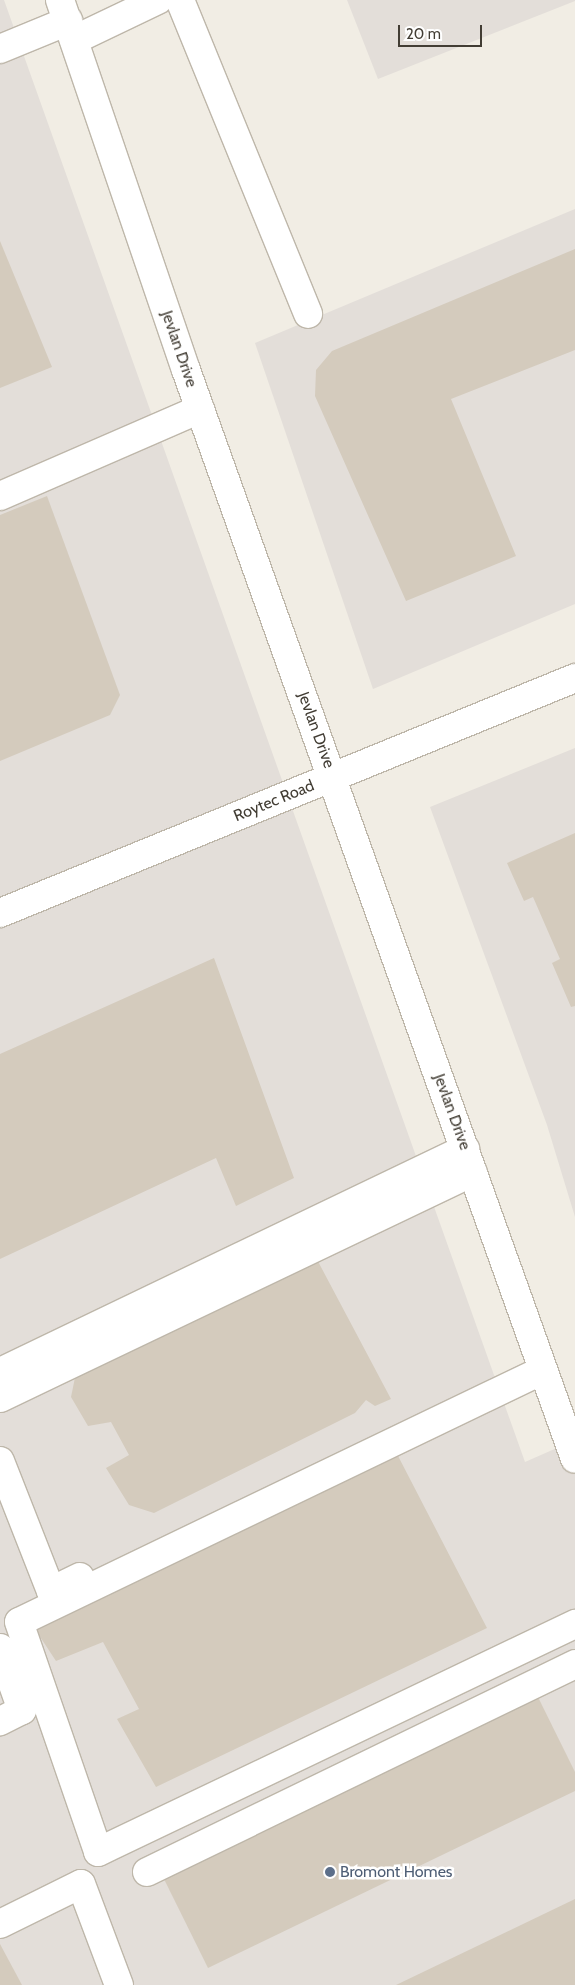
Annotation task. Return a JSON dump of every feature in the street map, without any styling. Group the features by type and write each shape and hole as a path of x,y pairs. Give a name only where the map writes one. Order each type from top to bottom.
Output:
{"street":[{"path":"0,49 67,20 158,0"},
{"path":"180,0 308,314"},
{"name":"Jevlan Drive","path":"67,20 200,409 575,1458"},
{"path":"0,496 200,409"},
{"name":"Roytec Road","path":"0,913 575,678"},
{"path":"0,1372 469,1160"},
{"path":"0,1398 469,1160"},
{"path":"0,1461 51,1591 541,1362"},
{"path":"541,1362 19,1622 98,1852 575,1624"},
{"path":"0,1648 22,1710 0,1721"},
{"path":"147,1872 575,1664"},
{"path":"0,1924 81,1884 119,1985"}],"shaded area":[{"path":"0,0 4,0 525,1462 575,1440 575,1985 0,1985"},
{"path":"347,0 575,0 575,1 378,79"},
{"path":"575,209 575,604 373,689 255,343"},
{"path":"575,748 575,1217 547,1125 430,807"}],"building":[{"path":"0,241 52,367 0,388"},
{"path":"575,249 575,350 451,399 516,556 406,601 315,396 316,370 332,351"},
{"path":"47,496 120,695 110,715 0,761 0,515"},
{"path":"575,833 575,1006 571,1007 552,963 560,959 533,897 524,901 507,863"},
{"path":"214,958 294,1178 236,1206 216,1158 0,1259 0,1054"},
{"path":"313,1252 391,1399 375,1406 366,1400 355,1413 154,1513 129,1505 106,1468 129,1455 111,1422 88,1426 71,1397 77,1368"},
{"path":"396,1452 487,1628 156,1787 117,1719 139,1709 103,1642 56,1661 31,1623"},
{"path":"534,1689 575,1772 575,1791 208,1968 160,1871"},
{"path":"575,1899 575,1985 396,1985"},
{"path":"0,1944 22,1985 0,1985"}],"place":[{"name":"Bromont Homes","path":"330,1872"}]}
